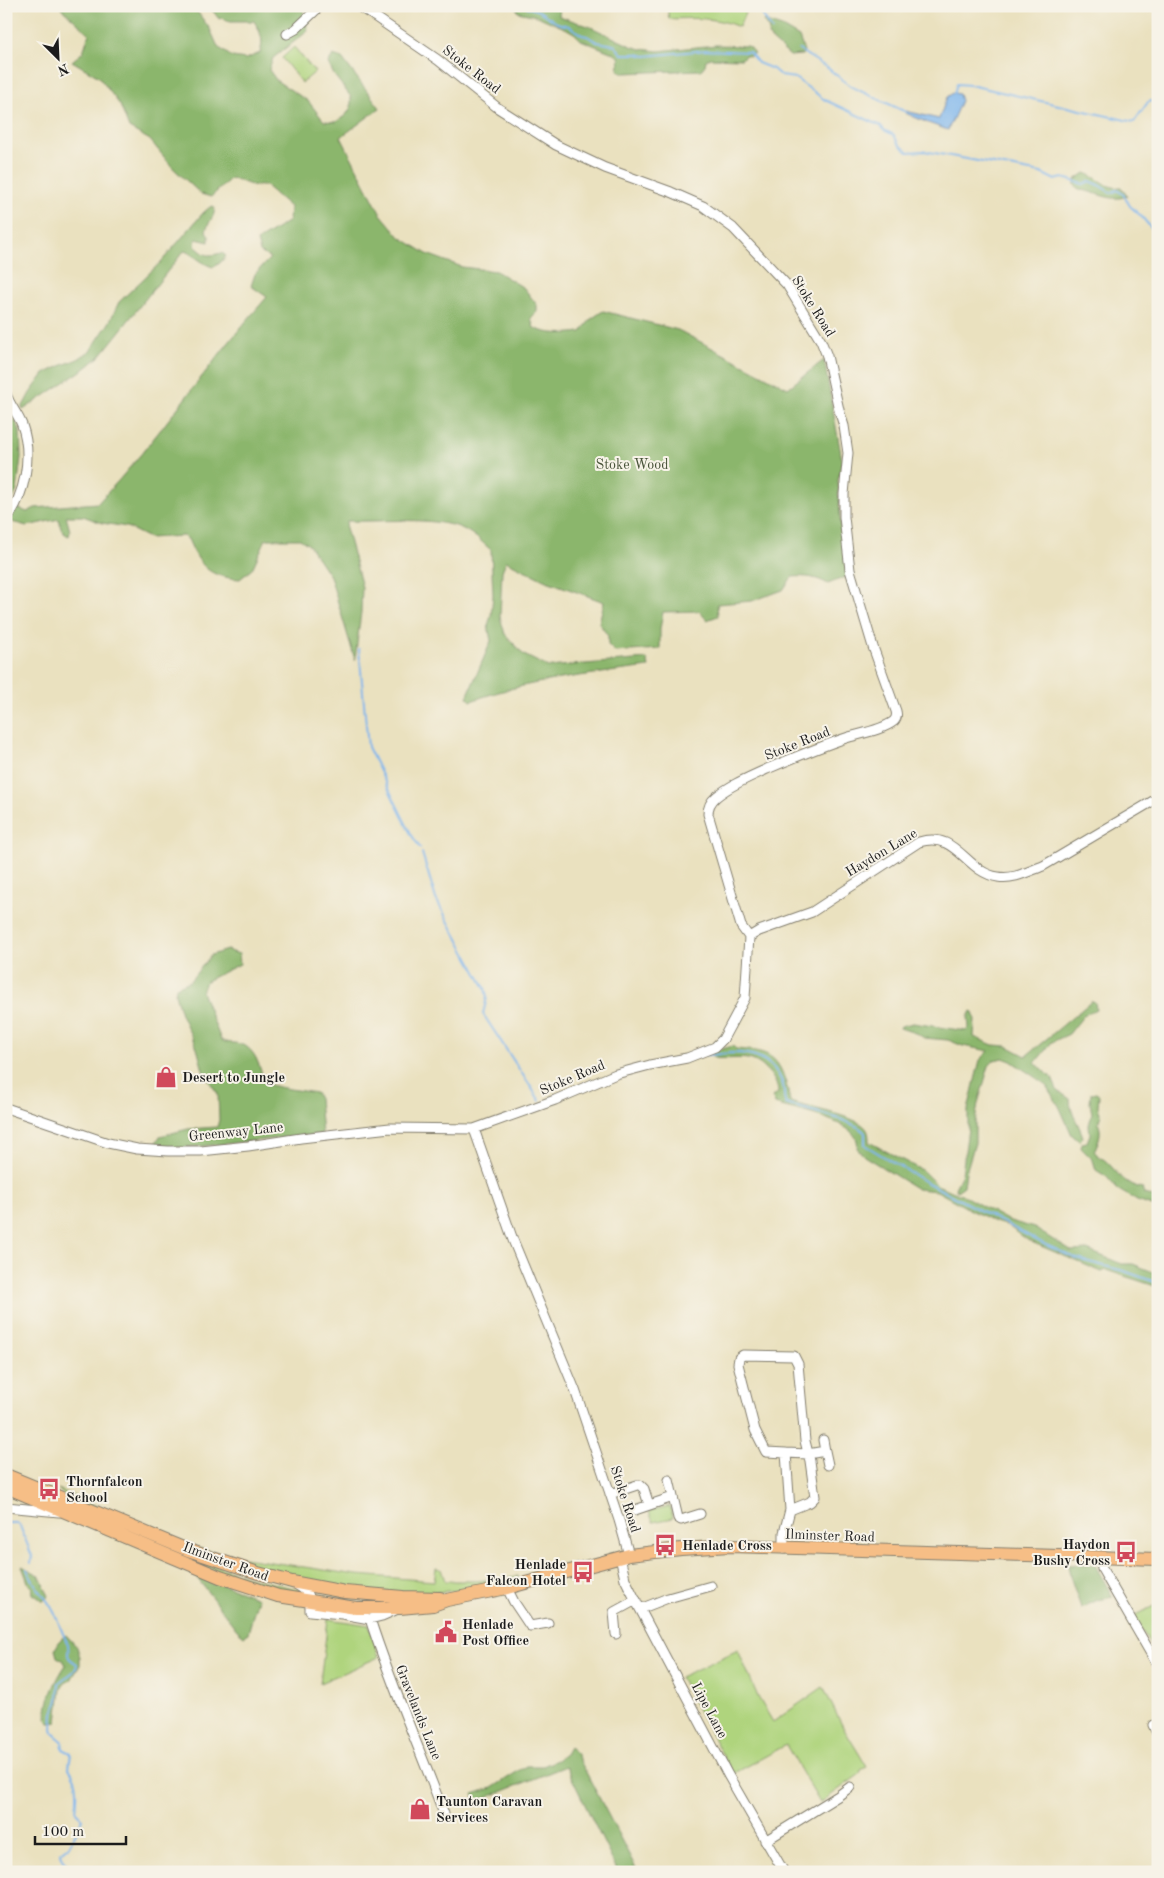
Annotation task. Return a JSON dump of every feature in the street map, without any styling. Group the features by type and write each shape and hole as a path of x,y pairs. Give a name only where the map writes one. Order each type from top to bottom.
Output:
{"highway":[{"name":"Ilminster Road","path":"6,1475 188,1550 243,1569 325,1589 368,1595 434,1597 447,1600"},
{"name":"Ilminster Road","path":"6,1487 220,1577 278,1596 356,1608 400,1608 433,1605 447,1600 507,1588 624,1556 706,1547 730,1546 1158,1560"}],"street":[{"path":"287,34 320,6"},
{"name":"Stoke Road","path":"358,6 438,60 498,108 556,145 605,168 695,202 718,216 733,228 787,286 821,341 827,356 847,442 844,517 850,570 873,647 896,711 897,717 895,720 883,726 817,748 758,774 736,784 710,803 708,814 741,926 749,937 745,998 723,1039 715,1047 687,1058 616,1074 555,1100 474,1129 512,1240 575,1390 610,1494 624,1556"},
{"path":"6,394 11,407 22,424 26,454 25,478 20,496 6,520"},
{"name":"Haydon Lane","path":"749,937 759,931 812,912 919,842 934,839 946,842 983,872 998,877 1007,877 1043,866 1158,798"},
{"name":"Greenway Lane","path":"6,1108 108,1143 137,1150 201,1151 390,1128 474,1129"},
{"path":"790,1510 810,1502 815,1497 808,1454 805,1441 799,1368 794,1356 743,1355 739,1358 738,1364 755,1430 766,1452 808,1454 825,1452"},
{"path":"823,1440 828,1465"},
{"path":"784,1549 784,1533 790,1510 786,1453"},
{"path":"669,1480 678,1518 681,1520 700,1514"},
{"path":"610,1494 640,1485 644,1489 649,1505"},
{"path":"635,1510 673,1497"},
{"path":"6,1507 64,1512"},
{"name":"Lipe Lane","path":"624,1556 625,1579 640,1609 728,1775 784,1872"},
{"path":"1101,1557 1102,1568 1158,1666"},
{"path":"292,1582 302,1588 311,1600 310,1611 370,1619 400,1608"},
{"path":"640,1609 668,1598 712,1586"},
{"path":"507,1588 530,1626 548,1623"},
{"path":"311,1600 325,1589"},
{"path":"616,1634 612,1609 636,1600"},
{"name":"Gravelands Lane","path":"370,1619 444,1814"},
{"path":"1153,1725 1158,1734"},
{"path":"765,1841 850,1787"}],"green space":[{"name":"Stoke Wood","path":"59,6 193,6 210,29 218,47 232,57 246,59 260,53 262,44 261,36 254,21 219,19 209,6 302,6 308,31 273,58 269,70 277,81 308,101 324,121 336,122 346,115 351,107 351,97 334,75 328,63 333,55 342,58 380,108 341,137 380,213 400,237 427,254 462,267 496,271 524,288 537,305 537,312 531,318 534,328 551,333 581,332 591,319 603,311 678,330 788,388 824,360 842,460 838,481 841,534 848,576 828,584 811,578 792,577 783,590 752,601 717,604 718,616 707,620 699,611 663,612 660,629 660,649 615,652 608,645 608,636 599,623 604,602 544,580 506,561 502,571 500,617 505,634 524,655 548,667 647,659 649,667 537,683 471,701 467,697 491,641 488,625 493,595 491,550 475,536 456,526 416,521 347,521 346,528 362,587 355,660 330,576 309,545 300,539 266,539 252,569 240,579 220,576 207,569 197,557 188,539 183,536 149,538 127,527 102,523 83,516 66,516 70,531 69,536 61,529 59,519 27,526 8,521 18,508 27,512 35,508 98,503 142,453 224,348 267,297 251,286 255,274 270,258 260,252 257,241 289,221 290,207 265,185 254,186 231,178 211,197 201,194 174,169 150,140 129,128 120,105 99,77 72,61 83,52 89,34"},
{"path":"516,6 560,6 559,16 591,27 641,49 658,51 716,45 748,46 754,53 750,56 745,55 742,59 710,58 706,60 701,70 624,73 618,70 620,58 613,53 581,40 567,29 537,16 518,12"},
{"path":"667,6 751,6 746,11 739,27 714,20 696,18 669,19"},
{"path":"763,21 782,27 799,37 804,51 802,55 790,56 768,36 769,30"},
{"path":"294,47 315,72 302,83 282,58"},
{"path":"1085,173 1111,187 1121,187 1127,196 1115,198 1079,190 1075,185 1075,180"},
{"path":"213,206 215,209 206,231 209,236 209,242 196,239 195,246 207,255 222,253 226,256 220,263 213,267 185,251 183,252 100,356 87,367 23,410 22,408 30,393 44,374 78,359 90,351 109,323 119,302 161,262 203,213"},
{"path":"6,404 20,430 21,457 17,490 6,514"},
{"path":"227,950 239,954 240,964 206,981 202,992 221,1040 244,1045 250,1050 269,1084 316,1093 319,1099 322,1134 195,1147 158,1148 156,1143 160,1136 188,1129 217,1127 219,1120 218,1094 204,1074 197,1048 181,1014 175,994 176,987 190,981 211,955"},
{"path":"1092,1001 1095,1002 1096,1009 1084,1015 1069,1034 1052,1042 1035,1063 1052,1078 1057,1090 1070,1099 1071,1109 1083,1137 1079,1141 1072,1135 1059,1106 1045,1084 1011,1061 1003,1058 994,1060 989,1066 978,1103 975,1122 975,1143 966,1172 964,1186 957,1191 955,1188 962,1174 968,1128 968,1110 980,1060 989,1051 963,1046 948,1040 924,1038 900,1028 901,1026 913,1023 966,1031 969,1028 968,1017 971,1011 975,1019 974,1037 993,1045 1007,1046 1026,1056"},
{"path":"733,1046 736,1049 760,1052 773,1059 784,1076 790,1102 860,1123 867,1130 869,1142 923,1171 937,1185 966,1197 1007,1220 1034,1228 1071,1251 1087,1250 1122,1264 1133,1264 1158,1274 1158,1287 1106,1270 1102,1272 1029,1241 1008,1226 995,1222 937,1191 917,1189 864,1156 857,1148 856,1139 850,1131 839,1124 826,1118 775,1104 772,1097 778,1093 776,1084 771,1075 757,1063 745,1059 723,1059 712,1056 713,1051"},
{"path":"1096,1092 1099,1096 1098,1107 1101,1116 1098,1123 1099,1137 1094,1151 1127,1182 1142,1188 1144,1194 1158,1198 1158,1208 1137,1201 1117,1189 1107,1177 1096,1170 1093,1160 1081,1148 1082,1143 1087,1142 1090,1134 1089,1125 1092,1114 1091,1093"},
{"path":"7,1481 170,1549 246,1577 296,1589 301,1591 303,1596 239,1581"},
{"path":"58,1489 186,1545 224,1555 357,1575 434,1581 436,1568 441,1569 445,1581 478,1581 518,1576 519,1579 477,1588 434,1592 350,1589 308,1582 266,1573 185,1547 66,1497"},
{"path":"670,1506 673,1518 653,1522 649,1511"},
{"path":"1068,1565 1095,1565 1113,1597 1098,1600 1081,1608"},
{"path":"22,1566 39,1575 49,1596 43,1601 33,1594 32,1587 29,1585"},
{"path":"201,1576 258,1598 248,1633 244,1636 237,1630 197,1578"},
{"path":"1158,1604 1158,1656 1133,1616"},
{"path":"328,1619 369,1625 379,1657 320,1683"},
{"path":"66,1635 77,1647 80,1665 71,1680 65,1683 61,1689 57,1722 49,1723 47,1717 48,1702 58,1677 66,1665 63,1660 57,1657 55,1649"},
{"path":"738,1650 758,1697 773,1722 823,1687 844,1729 867,1767 820,1803 786,1745 733,1774 680,1677"},
{"path":"569,1747 576,1753 638,1872 618,1872 566,1766 476,1802 473,1794 492,1788 526,1766 543,1766 557,1760 565,1754"}],"water":[{"path":"953,93 959,94 961,101 948,130 905,113 906,111 939,119 947,97"}],"waterway":[{"path":"524,6 539,11 557,23 569,26 597,42 614,45 622,54 645,56 707,50 749,52 758,63 773,69 781,76 795,78 825,100 881,126 884,130 894,135 898,143 908,152 924,151 1041,173 1055,180 1063,178 1083,184 1090,181 1111,193 1117,190 1123,194 1130,206 1158,236"},
{"path":"757,6 772,30"},
{"path":"799,50 829,69 850,86 906,112"},
{"path":"954,93 957,84 970,85 1134,122 1148,102 1158,103"},
{"path":"359,649 368,747 411,834 420,848"},
{"path":"422,853 436,899 485,988 487,997 483,1014 540,1101"},
{"path":"706,1055 741,1053 767,1062 779,1075 783,1085 786,1104 828,1116 859,1128 865,1133 865,1145 868,1147 924,1181 1046,1245 1077,1259 1124,1271 1158,1283"},
{"path":"6,1449 9,1452 6,1463"},
{"path":"6,1523 17,1523 20,1526 32,1556 31,1563"},
{"path":"27,1569 55,1614 68,1644 68,1655 77,1664 75,1670 59,1683 58,1700 53,1713 52,1729 53,1733 62,1741 63,1749 71,1753 69,1768 76,1783 76,1812 83,1819 69,1846 60,1853 62,1860 75,1872"}],"place":[{"name":"Desert to Jungle","path":"166,1077"},
{"name":"Thornfalcon School","path":"49,1489"},
{"name":"Henlade Cross","path":"665,1545"},
{"name":"Haydon Bushy Cross","path":"1126,1552"},
{"name":"Henlade Falcon Hotel","path":"583,1572"},
{"name":"Henlade Post Office","path":"446,1632"},
{"name":"Taunton Caravan Services","path":"420,1809"}]}
